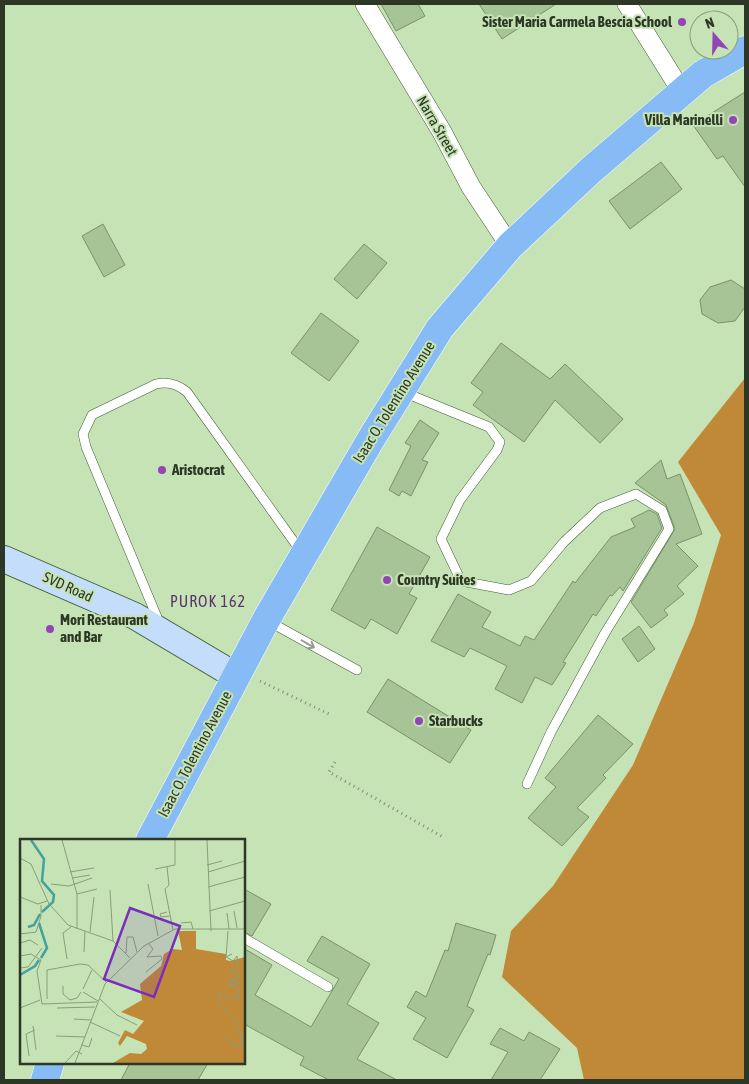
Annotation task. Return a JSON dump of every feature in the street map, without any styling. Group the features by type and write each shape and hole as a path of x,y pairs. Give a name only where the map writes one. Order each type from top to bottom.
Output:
{"main road":[{"name":"Isaac O. Tolentino Avenue","path":"154,837 266,620 440,328 510,246 591,170 703,74 745,50"},
{"name":"SVD Road","path":"4,559 135,616 237,673"},
{"path":"45,1080 50,1064"}],"street":[{"name":"Narra Street","path":"365,4 442,132 471,187 510,246"},
{"path":"627,4 682,92"}],"lane":[{"path":"163,632 86,447 83,434 92,415 156,384 165,382 179,385 187,392 303,555"},
{"path":"401,391 489,427 500,442 497,450 460,500 441,540 461,581 509,590 531,581 564,542 600,508 636,494 662,510 669,529 605,633 551,732 527,784"},
{"path":"266,620 357,670"},
{"path":"245,939 328,987"}],"path":[{"path":"237,673 331,715"},
{"path":"335,762 329,772 443,837"}],"shaded area":[{"path":"745,378 745,1080 584,1080 577,1048 502,977 511,931 553,886 633,765 694,623 721,535 678,462"}],"building":[{"path":"381,4 418,4 425,16 396,31"},
{"path":"479,4 556,4 502,39"},
{"path":"745,92 745,187 723,156 717,159 693,125"},
{"path":"661,162 682,189 630,229 609,201"},
{"path":"103,224 125,265 104,277 82,236"},
{"path":"364,244 387,263 357,299 334,279"},
{"path":"731,280 745,289 745,307 735,321 718,323 702,314 700,300 710,287"},
{"path":"321,313 359,341 329,381 291,353"},
{"path":"501,343 550,379 565,364 623,419 600,443 555,400 524,442 473,405 483,392 471,383"},
{"path":"420,420 439,433 422,460 428,462 411,496 402,491 399,496 389,490 411,446 405,443"},
{"path":"661,460 667,479 680,474 702,534 676,544 698,566 677,586 684,594 664,610 668,615 651,628 631,602 675,529 666,505 635,483"},
{"path":"649,510 657,514 662,528 623,591 620,587 612,596 610,595 596,616 593,614 563,662 566,663 552,685 535,677 522,703 495,689 507,666 470,648 464,657 431,641 458,594 491,612 482,627 520,646 525,636 534,640 573,581 575,583 611,537 635,527 631,519"},
{"path":"377,527 430,557 409,594 417,598 397,634 371,619 365,629 331,610"},
{"path":"639,626 655,649 638,662 622,639"},
{"name":"Starbucks","path":"388,679 471,730 450,763 367,712"},
{"path":"598,715 633,744 603,775 606,778 577,808 589,817 562,846 528,818 556,787 545,778"},
{"path":"245,890 271,904 252,936 245,932"},
{"path":"456,923 496,935 490,955 488,954 467,1006 474,1010 447,1058 413,1039 426,1018 407,1007 416,991 426,997 445,950 448,951"},
{"path":"322,936 370,964 347,1004 379,1023 357,1059 397,1080 329,1080 300,1065 304,1057 245,1025 245,949 272,965 255,995 311,1027 339,979 307,961"},
{"path":"500,1028 524,1041 529,1032 560,1049 540,1080 491,1080 508,1052 490,1044"},
{"path":"129,1064 207,1064 198,1080 121,1080"}],"place":[{"name":"Sister Maria Carmela Bescia School","path":"682,22"},
{"name":"Villa Marinelli","path":"733,120"},
{"name":"Aristocrat","path":"162,470"},
{"name":"Country Suites","path":"387,580"},
{"name":"Mori Restaurant and Bar","path":"50,629"},
{"name":"Starbucks","path":"419,721"}],"district":[{"name":"PUROK 162","path":"208,601"}]}
